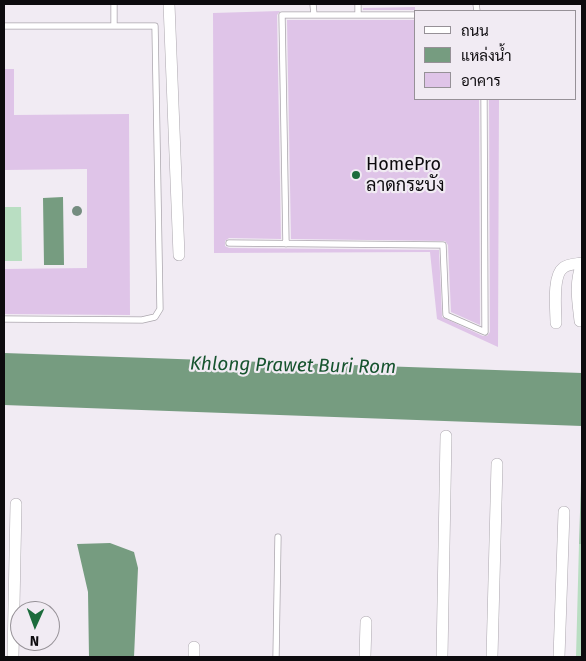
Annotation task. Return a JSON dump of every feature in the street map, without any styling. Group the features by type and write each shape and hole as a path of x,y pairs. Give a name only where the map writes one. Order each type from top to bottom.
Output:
{"street":[{"path":"169,4 178,255"},
{"path":"556,323 556,286 559,272 565,266 582,264 578,276 577,294 580,321"},
{"path":"442,657 446,436"},
{"path":"492,657 497,464"},
{"path":"13,657 16,504"},
{"path":"559,657 564,512"},
{"path":"365,657 366,622"}],"lane":[{"path":"114,4 114,26"},
{"path":"313,4 314,15"},
{"path":"358,4 358,15"},
{"path":"286,244 282,15 414,14"},
{"path":"4,26 155,26 160,310 155,317 142,320 4,319"},
{"path":"229,243 443,245 446,315 485,332 484,100"},
{"path":"276,657 278,537"}],"shaded area":[{"path":"4,207 21,207 22,261 4,261"},
{"path":"582,450 582,544 579,544"},
{"path":"579,544 582,544 582,657 576,657"}],"water":[{"path":"63,197 64,265 44,265 43,198"},
{"name":"Khlong Prawet Buri Rom","path":"4,353 582,373 582,426 4,405"},
{"path":"110,543 134,552 138,568 134,657 89,657 88,592 77,544"}],"building":[{"path":"415,7 415,10 363,10 363,8"},
{"path":"280,11 277,15 281,239 229,238 225,241 225,246 229,248 439,250 442,317 483,336 487,336 490,332 489,100 499,100 498,347 437,319 430,252 214,253 213,13"},
{"path":"287,20 414,20 414,100 479,100 480,325 451,312 448,245 445,241 291,239"},
{"path":"4,69 14,69 14,115 129,114 130,315 4,314 4,269 87,268 87,169 4,170"}],"place":[{"name":"HomePro ลาดกระบัง","path":"356,175"}]}
